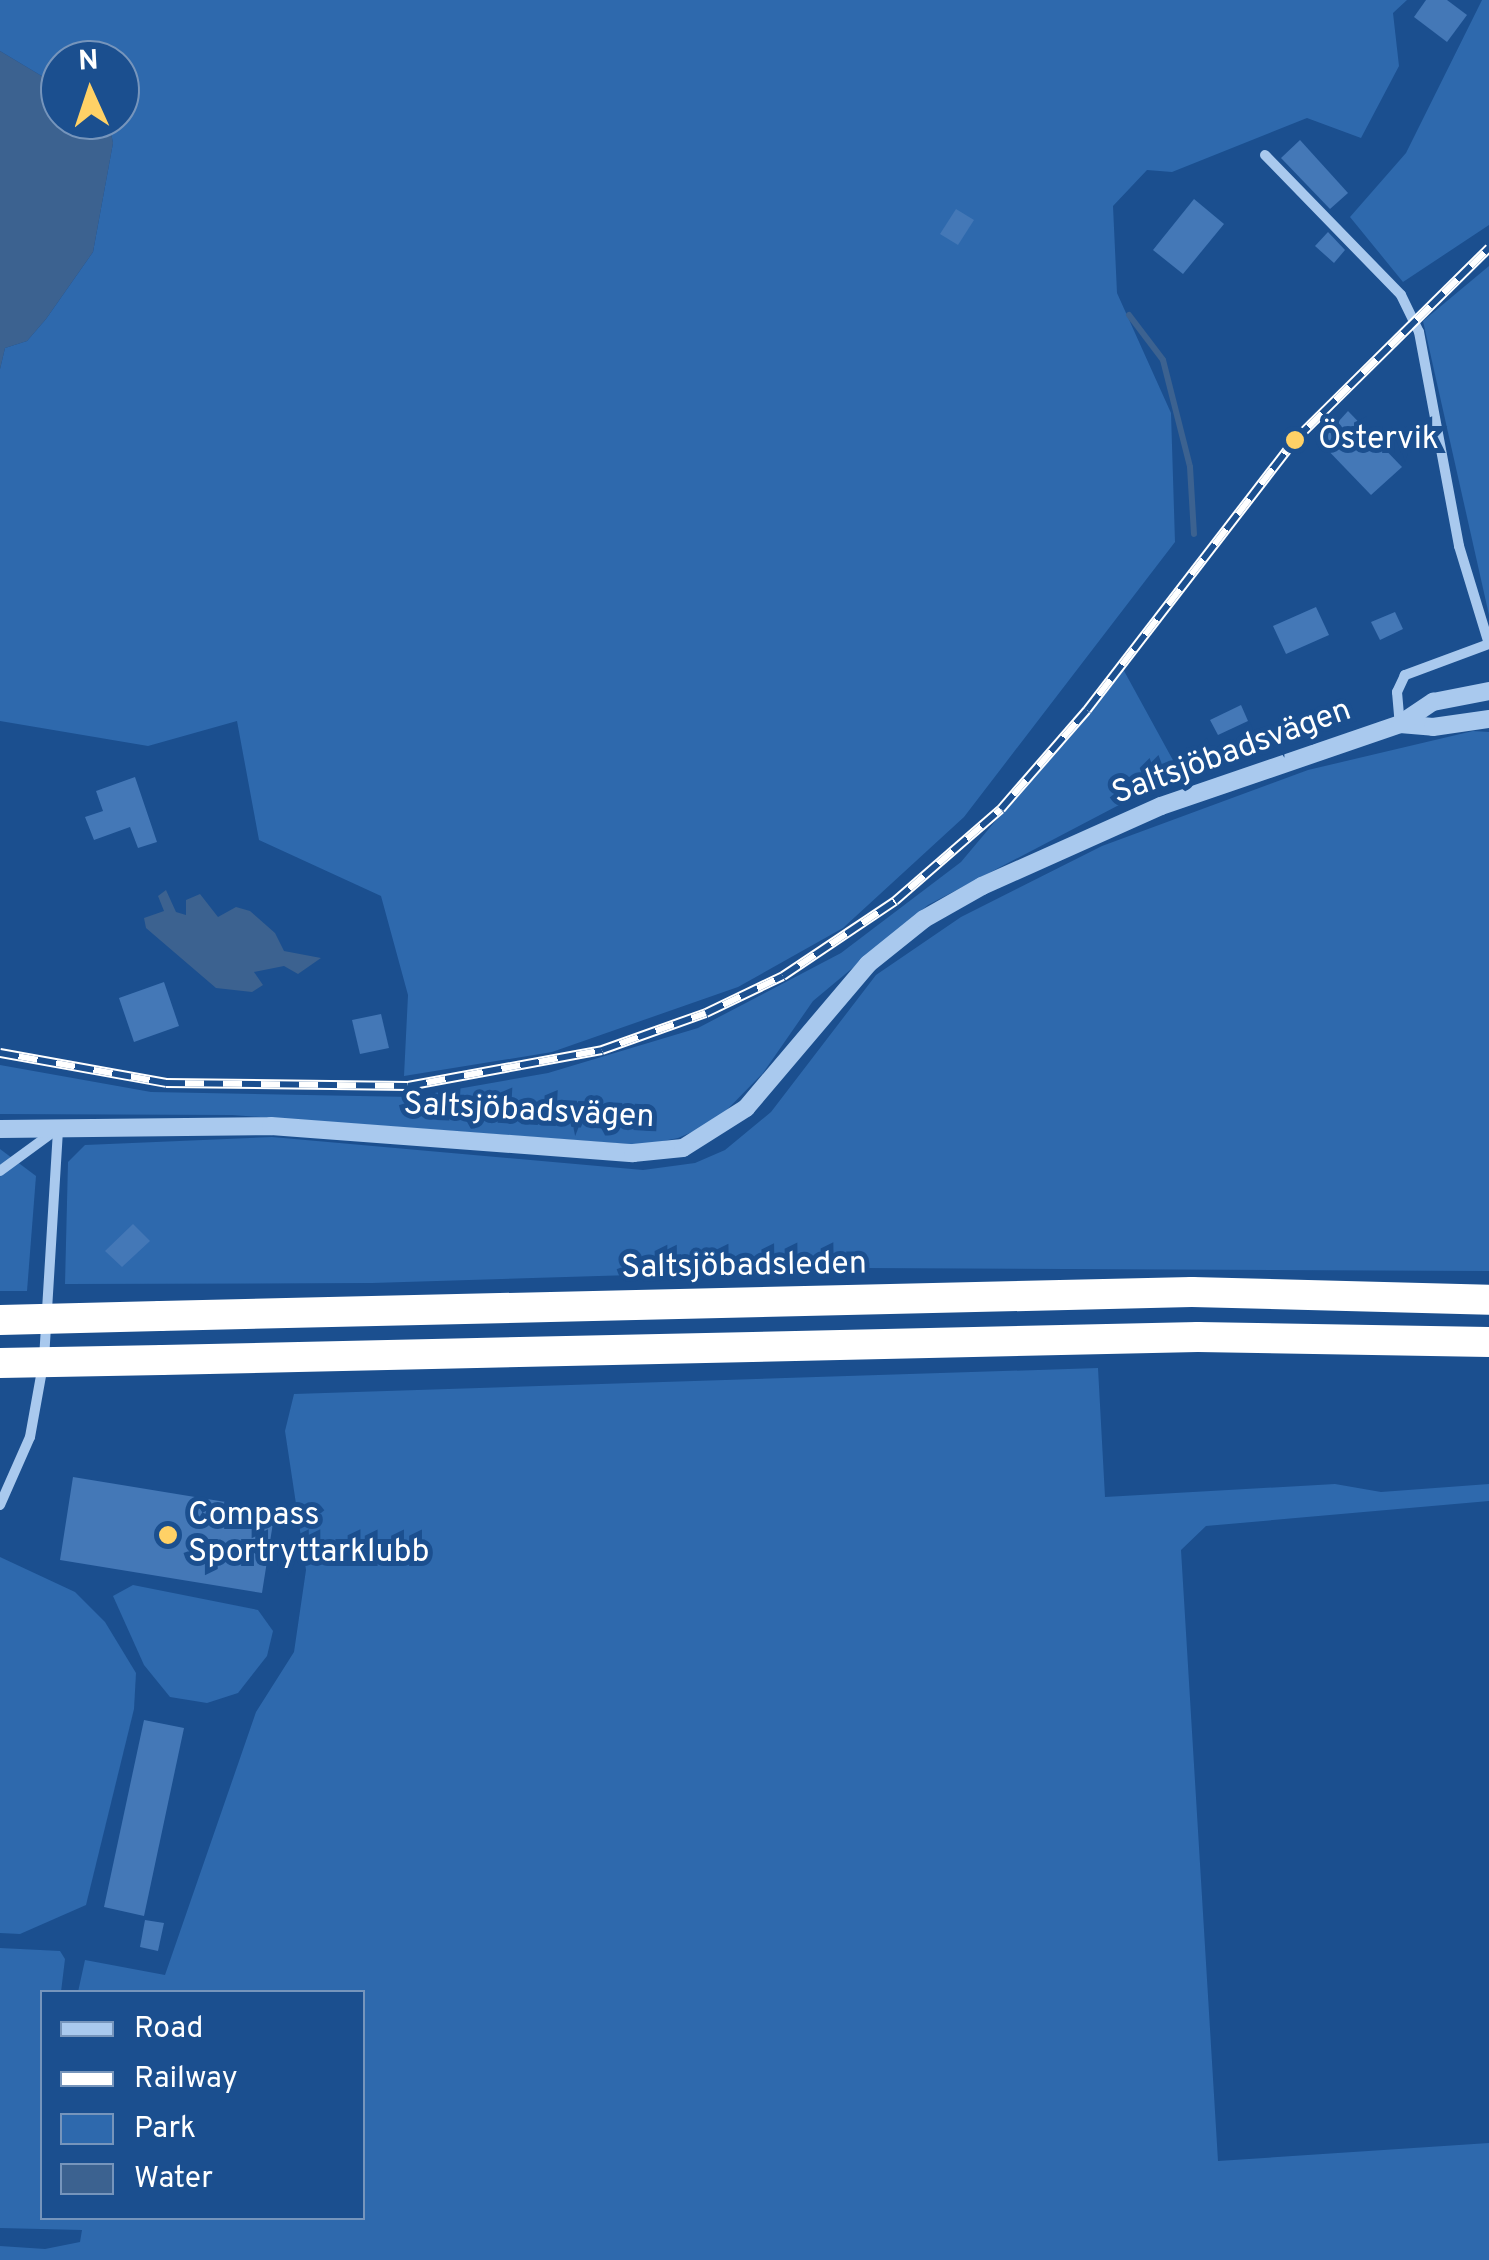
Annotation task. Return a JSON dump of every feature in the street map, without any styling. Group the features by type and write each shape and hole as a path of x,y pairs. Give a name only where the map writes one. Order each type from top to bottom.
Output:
{"highway":[{"name":"Saltsjöbadsleden","path":"0,1320 1192,1292 1489,1300"},
{"path":"0,1364 1198,1337 1489,1342"}],"street":[{"path":"1265,155 1333,224 1414,317 1459,546 1489,644 1405,676 1397,692 1400,724"},
{"name":"Saltsjöbadsvägen","path":"0,1130 271,1126 634,1153 682,1148 746,1108 868,964 924,919 1022,866 1161,806 1400,724 1433,702 1489,691"},
{"name":"Saltsjöbadsvägen","path":"1400,724 1434,727 1489,719"},
{"path":"0,1171 58,1128"},
{"path":"0,1504 30,1436 44,1359 58,1128"}],"green space":[{"path":"0,0 1407,0 1393,13 1399,66 1361,138 1307,118 1172,172 1147,170 1113,206 1117,293 1171,413 1175,542 964,817 843,928 738,987 552,1052 404,1076 408,995 381,896 259,840 237,721 148,746 0,721 0,369 5,348 27,341 93,252 112,140 140,140 140,40 40,40 40,75 0,51"},
{"path":"1482,0 1489,0 1489,225 1403,282 1350,217 1406,153"},
{"path":"1489,266 1489,615 1423,321"},
{"path":"1123,669 1180,773 928,905 813,1001 763,1073 715,1122 678,1138 643,1145 232,1115 0,1114 0,1065 151,1092 412,1097 548,1073 698,1028 841,953 961,862"},
{"path":"1473,731 1489,732 1489,1271 863,1268 372,1283 65,1284 68,1162 85,1145 272,1137 643,1170 695,1163 725,1150 771,1112 876,975 961,917 1102,846 1308,770"},
{"path":"0,1149 36,1176 27,1291 0,1291"},
{"path":"1098,1368 1105,1497 1335,1484 1381,1492 1489,1484 1489,1501 1206,1526 1181,1550 1218,2161 1489,2143 1489,2260 0,2260 0,2246 45,2249 80,2242 82,2230 0,2228 0,1948 60,1951 65,1959 61,1990 40,1990 40,2220 365,2220 365,1990 78,1990 85,1960 165,1975 256,1712 294,1652 306,1570 285,1431 294,1394"},
{"path":"0,1557 75,1592 105,1622 136,1673 134,1709 86,1905 20,1934 0,1933"},
{"path":"133,1585 258,1610 273,1631 267,1656 238,1693 207,1703 170,1697 144,1665 113,1596"}],"water":[{"path":"0,51 40,75 40,140 113,143 93,252 27,341 5,348 0,369"},
{"path":"166,890 176,912 186,915 186,900 200,894 218,917 236,907 250,911 275,933 284,951 321,958 298,974 284,966 254,972 263,985 252,992 216,988 146,928 144,918 164,911 158,896"}],"building":[{"path":"1426,0 1447,0 1467,15 1447,42 1414,17"},
{"path":"1300,140 1348,193 1330,209 1281,158"},
{"path":"1194,199 1224,224 1183,274 1153,250"},
{"path":"956,209 974,220 958,245 940,234"},
{"path":"1328,232 1345,250 1334,263 1315,246"},
{"path":"1348,411 1402,467 1371,495 1320,442"},
{"path":"1316,607 1329,635 1286,654 1273,626"},
{"path":"1395,612 1403,629 1380,640 1371,622"},
{"path":"1241,705 1248,721 1218,735 1210,720"},
{"path":"135,777 157,842 138,848 130,827 94,840 85,817 103,811 96,791"},
{"path":"164,982 179,1026 134,1042 119,998"},
{"path":"381,1014 389,1048 360,1054 352,1020"},
{"path":"133,1224 150,1241 122,1267 105,1251"},
{"name":"Compass Sportryttarklubb","path":"73,1477 275,1510 262,1593 60,1560"},
{"path":"144,1720 184,1728 144,1916 104,1907"},
{"path":"145,1920 164,1923 158,1951 140,1947"}],"waterway":[{"path":"1129,315 1163,360 1190,467 1194,534"}],"railway":[{"path":"0,1053 166,1083 408,1086 602,1050 706,1013 783,976 895,901 1001,809 1087,710 1295,440 1489,248"}],"place":[{"name":"Östervik","path":"1295,440"},
{"name":"Compass Sportryttarklubb","path":"168,1535"}]}
